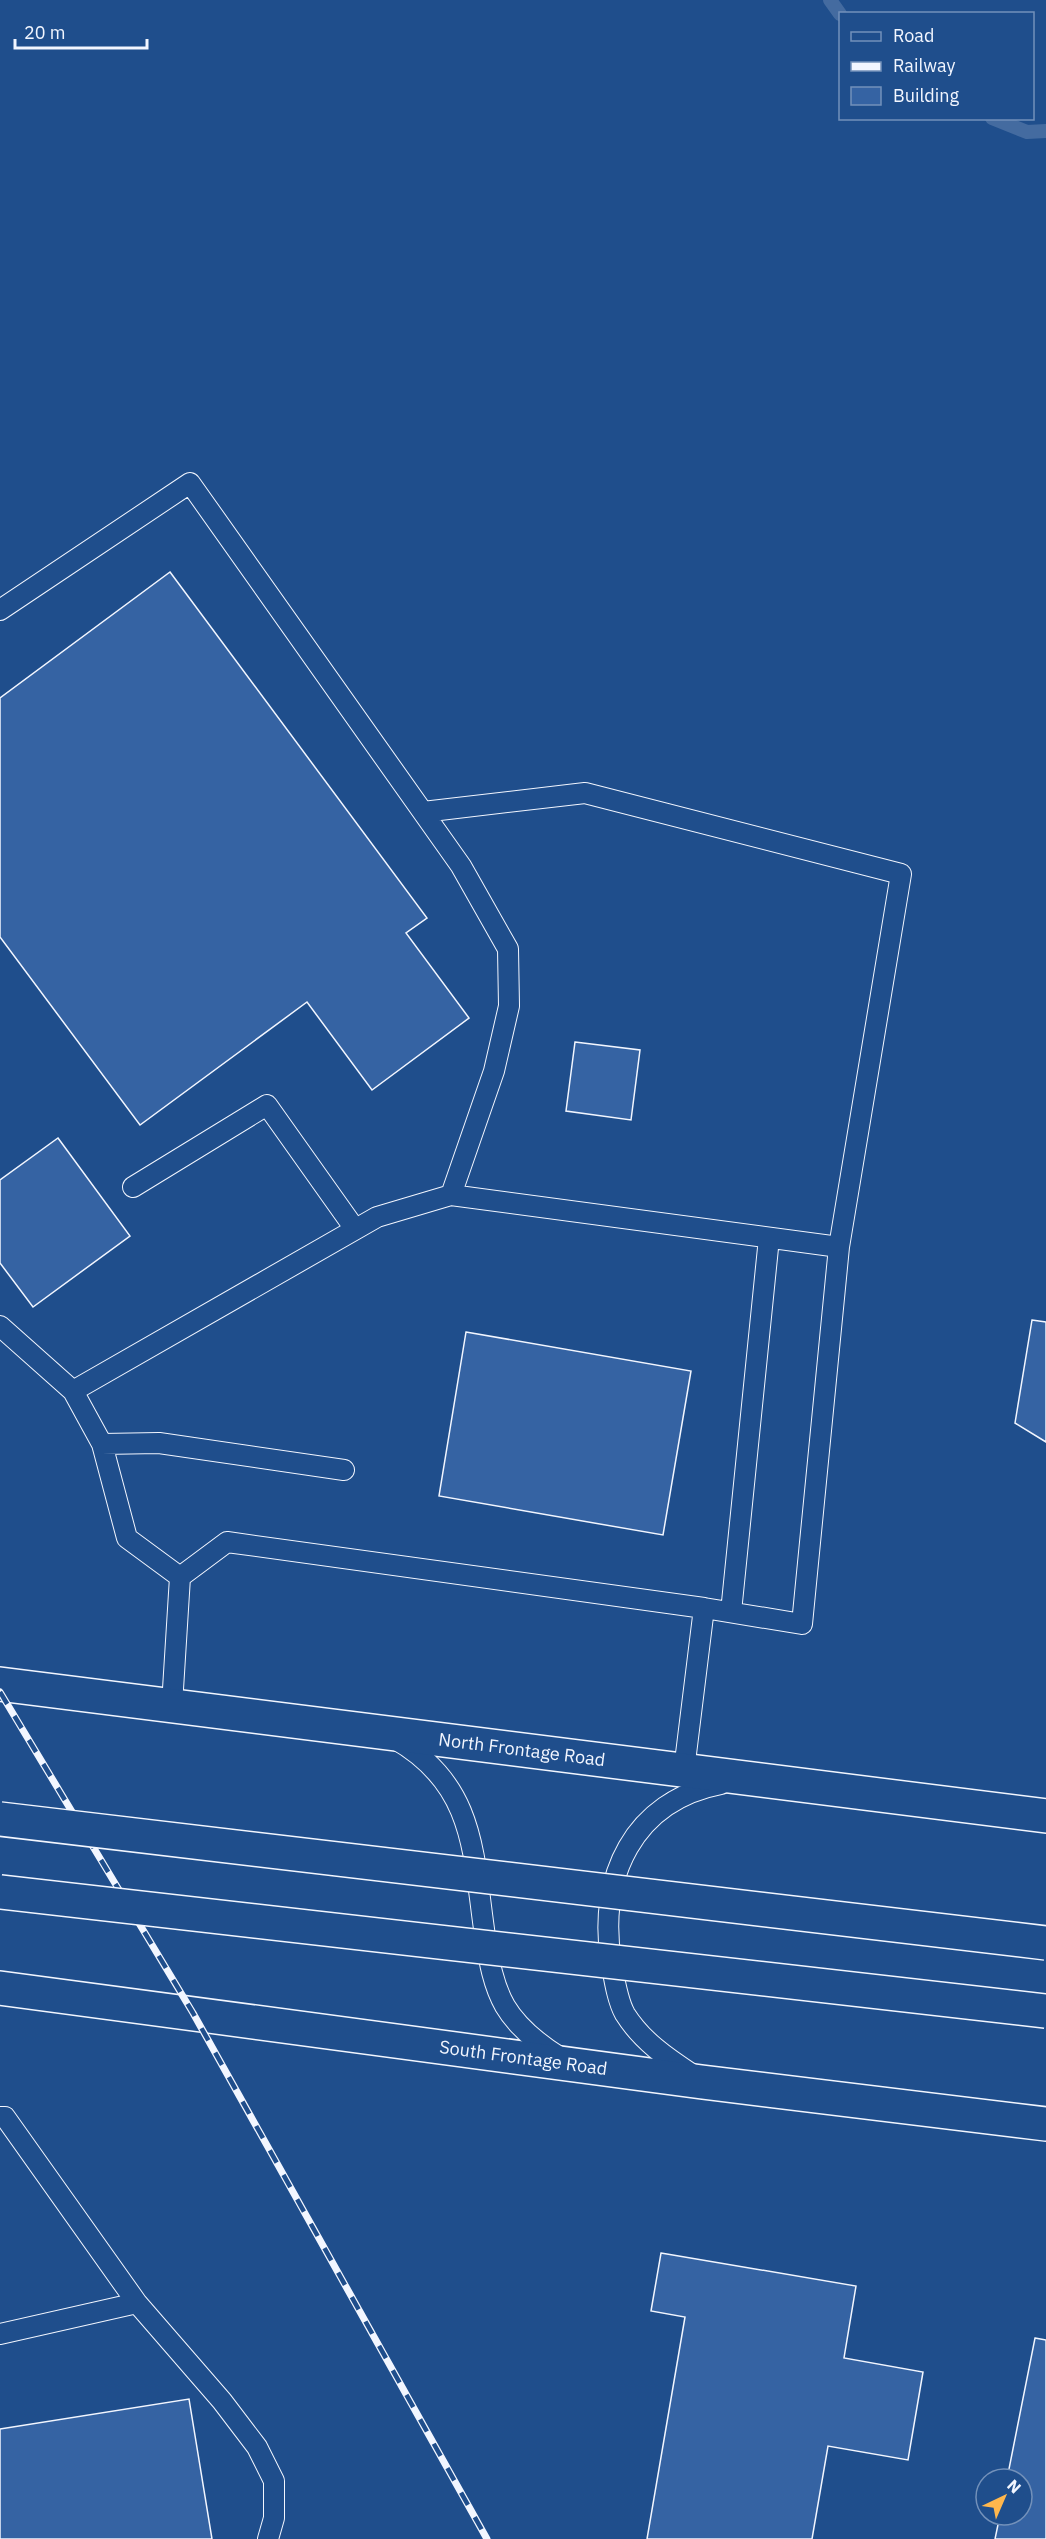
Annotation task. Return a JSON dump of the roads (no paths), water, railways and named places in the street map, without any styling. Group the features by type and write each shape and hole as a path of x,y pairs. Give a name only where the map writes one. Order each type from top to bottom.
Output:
{"main road":[{"name":"North Frontage Road","path":"0,1683 1046,1816"},
{"path":"0,1819 1046,1943"},
{"path":"0,1892 1046,2011"},
{"name":"South Frontage Road","path":"0,1988 702,2082 1046,2124"}],"lane":[{"path":"0,610 190,483 461,866 508,950 508,1005 494,1071 451,1195"},
{"path":"172,1706 180,1577 227,1542 704,1608 802,1624 839,1247 902,874 585,793 423,812"},
{"path":"133,1187 267,1105 355,1229"},
{"path":"73,1391 377,1217 451,1195 839,1247"},
{"path":"731,1612 769,1238"},
{"path":"0,1326 73,1391 102,1444 127,1538 180,1577"},
{"path":"102,1444 159,1443 344,1470"},
{"path":"684,1770 704,1608"},
{"path":"382,1732 415,1750 441,1776 460,1805 470,1836 489,1966 505,2005 521,2026 548,2050 571,2064"},
{"path":"702,2082 656,2051 624,2013 614,1979 608,1939 609,1904 623,1856 638,1829 662,1807 696,1788 747,1778"},
{"path":"0,2117 5,2117 137,2303 222,2401 257,2447 274,2481 274,2518 268,2539"},
{"path":"0,2334 137,2303"}],"waterway":[{"path":"830,0 839,13"},
{"path":"997,120 1027,132 1046,131"}],"railway":[{"path":"0,1692 193,2013 487,2539"}]}
